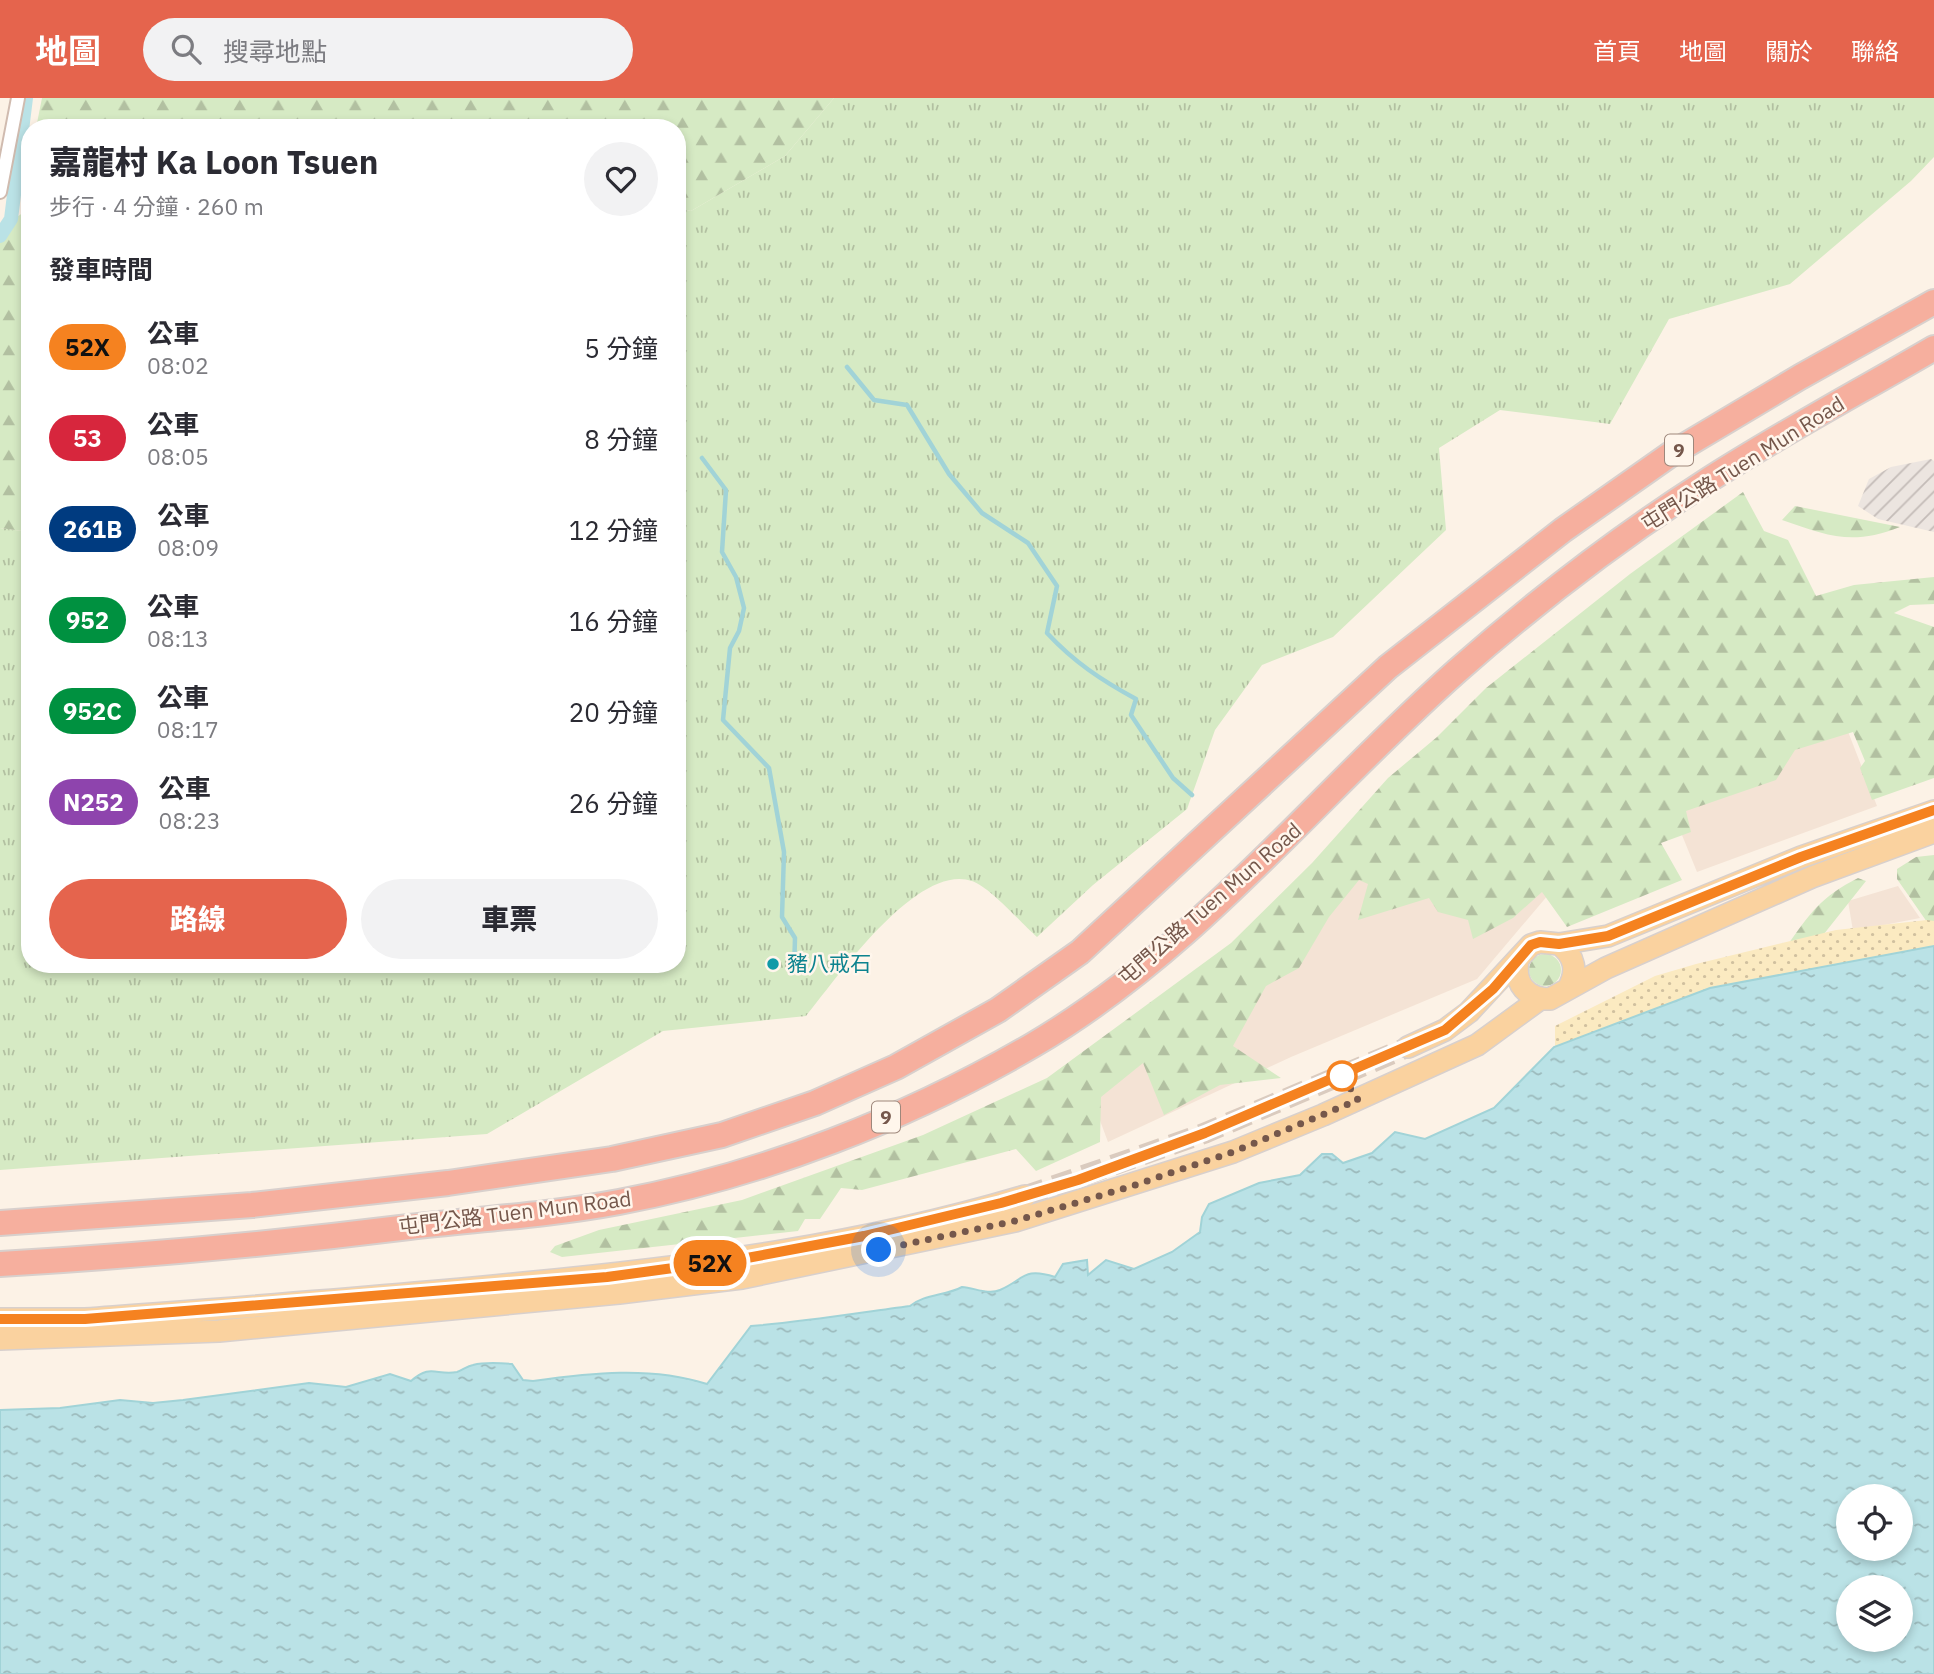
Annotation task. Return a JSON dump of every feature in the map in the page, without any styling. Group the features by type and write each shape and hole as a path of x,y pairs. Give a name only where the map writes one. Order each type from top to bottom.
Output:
{"highway":[{"name":"屯門公路 Tuen Mun Road","path":"0,1223 252,1205 448,1183 612,1159 722,1135 815,1102 896,1067 998,1010 1080,952 1388,667 1563,530 1671,454 1800,377 1934,302"},
{"name":"屯門公路 Tuen Mun Road","path":"0,1264 119,1257 300,1240 605,1205 755,1168 829,1143 939,1094 1035,1044 1141,970 1244,880 1455,673 1591,562 1704,483 1934,348"}],"main road":[{"path":"1408,1047 1445,1030 1469,1012 1531,945 1540,942 1559,944 1608,936 1812,853 1934,811"},
{"path":"1518,961 1518,980 1531,996 1550,999 1606,968 1812,877 1934,832"},
{"path":"1559,944 1574,964 1575,973 1568,989"},
{"path":"0,1319 85,1319 372,1298 551,1291 741,1278 797,1268 1015,1221 1233,1152 1477,1045 1540,999"},
{"path":"0,1339 219,1331 551,1291 607,1277 747,1258 864,1236 1025,1196"}],"street":[{"path":"0,192 19,98"}],"shaded area":[{"path":"1931,459 1934,461 1934,532 1878,519 1858,506 1869,479 1891,467"},
{"path":"1847,729 1877,806 1697,872 1671,808 1794,747"},
{"path":"1647,778 1477,979 1291,1057 1108,1142 1089,1091 1424,796"},
{"path":"1898,886 1920,918 1853,931 1848,901"}],"green space":[{"path":"42,98 834,98 785,156 691,211 686,210 686,119 38,119"},
{"path":"834,98 1934,98 1934,157 1911,181 1790,284 1669,319 1610,424 1500,410 1439,448 1446,530 1333,637 1262,665 1215,730 1187,809 1093,885 1037,937 979,885 972,881 950,880 927,889 903,905 858,952 806,1016 663,1031 487,1134 0,1170 0,528 21,531 21,973 686,973 686,210 691,211 785,156"},
{"path":"21,214 21,531 0,528 0,229"},
{"path":"1743,492 1764,531 1788,540 1816,596 1854,585 1934,577 1934,604 1910,605 1894,613 1934,627 1934,778 1872,800 1860,768 1865,761 1853,732 1795,750 1776,780 1686,811 1691,832 1661,843 1682,880 1567,927 1542,892 1513,918 1473,939 1468,920 1438,912 1429,898 1358,920 1368,884 1359,880 1329,917 1299,968 1266,986 1233,1046 1281,1078 1220,1085 1164,1115 1143,1063 1101,1097 1100,1142 1036,1171 1016,1149 862,1190 841,1188 820,1219 805,1219 798,1231 562,1257 550,1252 555,1246 599,1230 742,1200 923,1135 1047,1078 1231,943 1312,863 1388,778 1437,737 1486,688 1630,574"},
{"path":"1795,506 1900,527 1868,536 1840,537 1782,520"},
{"path":"1934,855 1934,932 1897,879 1897,869 1916,857"},
{"path":"1858,878 1866,881 1816,944 1787,946 1817,907"},
{"path":"1545,954 1557,958 1561,970 1557,982 1545,986 1533,982 1529,970 1533,958"}],"sand":[{"path":"1934,921 1934,946 1710,988 1555,1047 1555,1026 1655,976 1836,930"}],"water":[{"path":"1934,946 1934,1674 0,1674 0,1410 60,1408 120,1400 153,1403 309,1383 346,1387 390,1374 411,1381 429,1371 450,1373 487,1363 512,1364 523,1380 533,1381 598,1374 642,1373 686,1378 707,1384 751,1326 910,1306 922,1299 962,1287 995,1291 1030,1274 1055,1277 1063,1264 1087,1260 1088,1275 1106,1260 1134,1269 1172,1252 1200,1232 1202,1217 1209,1204 1259,1183 1300,1175 1322,1154 1332,1154 1343,1163 1372,1153 1395,1132 1425,1139 1494,1108 1554,1047 1710,988"}],"waterway":[{"path":"23,119 26,98"},
{"path":"0,236 11,219 21,138"},
{"path":"847,367 874,400 907,405 949,474 982,513 1028,543 1057,586 1047,633 1088,670 1136,699 1131,715 1173,778 1192,795"},
{"path":"702,458 726,490 722,552 736,577 744,608 739,631 730,648 723,720 769,768 784,852 782,917 795,938 794,972"}],"tunnel":[{"path":"1025,1196 1205,1133 1408,1047"}],"bus line":[{"name":"52X","path":"0,1319 85,1319 607,1277 747,1258 864,1236 1001,1203 1078,1180 1205,1133 1445,1030 1493,989 1531,945 1540,942 1559,944 1608,936 1801,857 1934,810"}],"place":[{"name":"豬八戒石","path":"773,964"}],"route":[{"path":"879,1250 1015,1221 1233,1152 1358,1100 1342,1076"}]}
